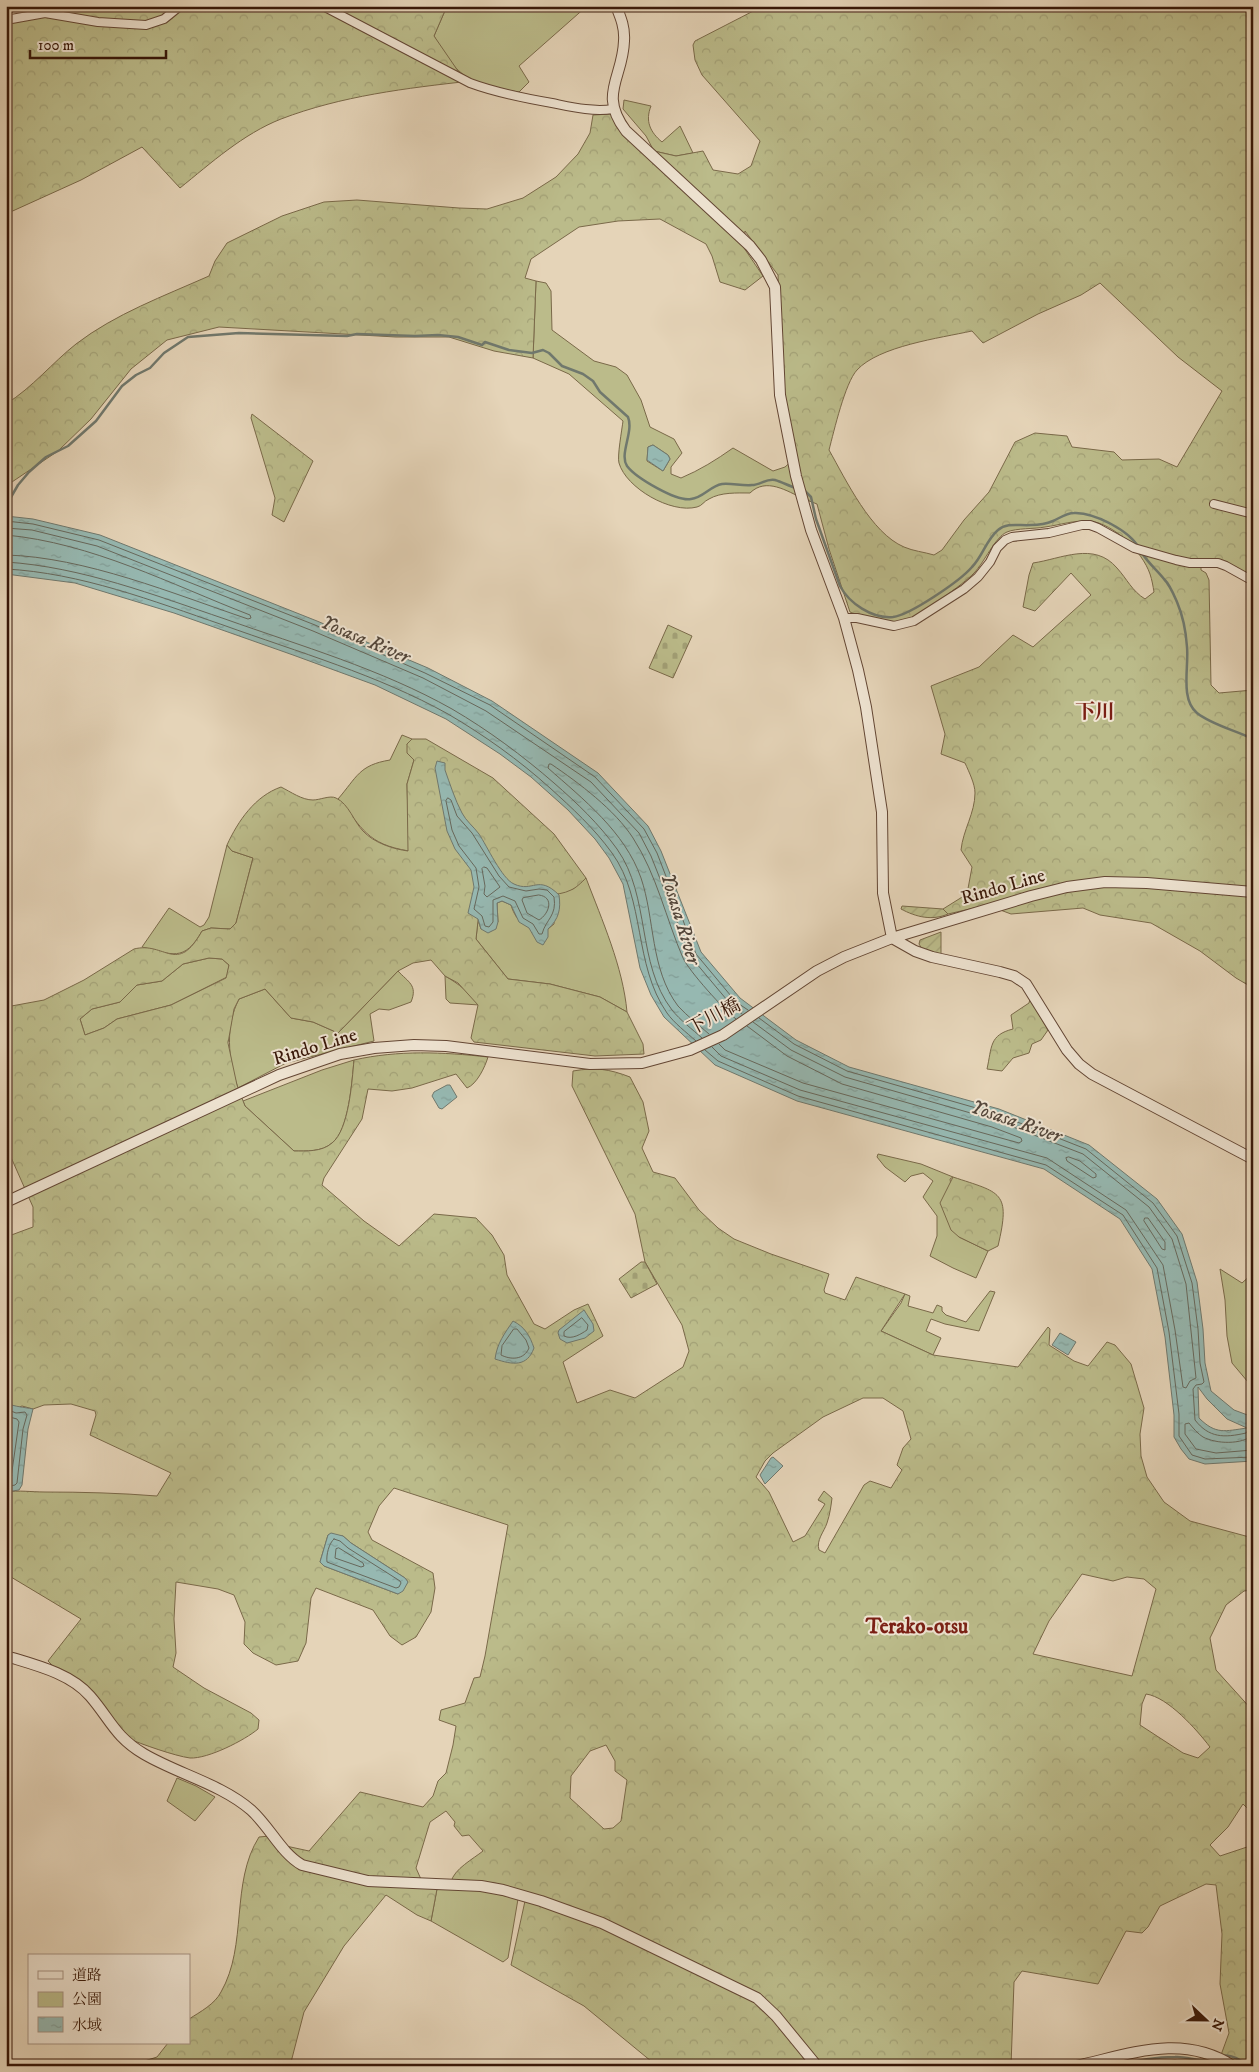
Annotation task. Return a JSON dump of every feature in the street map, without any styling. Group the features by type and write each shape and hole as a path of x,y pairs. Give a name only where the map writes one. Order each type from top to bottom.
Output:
{"street":[{"path":"6,20 45,13 98,22 146,25 164,19 180,6"},
{"path":"323,6 470,83 489,90 504,95 591,110 613,110"},
{"path":"616,6 624,28 624,43 613,92 613,110 626,131 750,246 761,260 775,286 780,395 796,476 811,530 844,618 858,670 882,812 883,893 892,938 915,951 932,957 1014,976 1026,984 1067,1050 1079,1064 1092,1074 1253,1159"},
{"path":"1214,504 1253,514"},
{"path":"844,618 857,618 894,626 914,621 964,589 978,577 990,562 997,548 1005,540 1012,537 1049,533 1082,525 1098,528 1134,548 1176,560 1190,563 1218,563 1253,581"},
{"name":"Rindo Line","path":"779,997 830,963 892,938 1031,896 1105,882 1146,883 1253,892"},
{"name":"下川橋","path":"660,1059 690,1050 723,1035 779,997"},
{"name":"Rindo Line","path":"6,1202 279,1075 340,1054 374,1048 414,1045 481,1049 590,1064 642,1063 660,1059"},
{"path":"6,1656 41,1666 80,1686 128,1743 144,1754 243,1804 263,1821 293,1859 302,1865 368,1881 481,1886 541,1901 585,1916 757,1998 776,2016 817,2066"},
{"path":"1076,2066 1166,2048 1201,2051 1214,2055 1233,2066"}],"green space":[{"path":"46,6 447,6 434,36 458,71 471,81 374,94 327,104 281,119 241,141 180,188 142,147 81,180 6,214 6,23 40,17"},
{"path":"447,6 587,6 519,66 529,82 519,92 477,83 459,71 451,62 434,36"},
{"path":"763,6 1253,6 1253,577 1201,560 1201,570 1206,573 1209,580 1211,685 1219,693 1253,690 1253,988 1236,978 1200,951 1151,923 1100,915 1083,908 1011,914 987,905 948,914 943,909 967,894 972,867 961,850 973,808 975,789 965,763 941,754 945,734 931,686 979,667 1013,635 1033,647 1091,595 1071,573 1035,611 1023,607 1033,563 1077,554 1088,553 1098,555 1108,560 1117,568 1133,589 1145,599 1154,592 1151,576 1141,556 1117,533 1099,523 1078,521 1007,532 998,539 978,569 969,578 912,618 892,622 863,617 850,612 829,549 817,504 804,499 783,394 778,275 745,231 744,248 763,276 745,290 720,282 706,244 660,219 618,221 579,227 531,259 525,278 536,281 533,358 494,351 449,337 396,337 219,327 167,340 131,369 91,419 58,451 6,486 6,404 25,390 67,351 91,333 140,306 209,276 215,261 227,243 282,216 324,202 357,200 487,209 523,198 556,177 578,154 590,133 593,115 611,114 626,135 654,151 676,156 703,151 713,170 738,174 751,166 760,141 702,75 695,60 693,45 695,41","holes":["1100,283 1178,357 1222,391 1177,467 1159,459 1122,460 1114,452 1072,447 1067,436 1035,433 1015,442 989,492 964,520 942,550 934,555 904,547 892,540 881,530 860,504 829,450 848,385 857,370 867,362 880,355 911,344 972,331 983,343 1038,314 1081,295"]},
{"path":"624,100 651,106 648,117 650,126 654,134 662,142 680,126 693,153 676,156 654,151 646,136 623,109"},
{"path":"536,281 546,283 551,291 552,330 594,361 616,367 627,375 641,400 650,427 674,439 682,453 671,467 671,474 681,478 695,472 733,448 773,471 785,467 795,458 804,499 784,489 770,486 756,488 750,493 719,495 699,506 686,508 675,507 651,497 630,481 619,463 623,421 569,374 533,358","holes":["653,445 668,455 670,459 663,471 647,461 648,447"]},
{"path":"252,414 313,461 284,522 272,515 275,498 251,418"},
{"path":"668,625 692,636 673,678 649,668"},
{"path":"402,735 412,739 407,744 414,760 407,784 409,851 383,844 374,839 360,826 338,799 365,769 371,765 390,760"},
{"path":"412,739 426,739 493,778 554,834 586,878 571,890 560,894 536,893 498,879 477,868 481,894 476,939 508,979 550,984 600,997 627,1012 643,1044 644,1054 595,1056 474,1042 471,1038 478,1005 458,983 445,976 431,960 413,963 398,971 338,1033 313,1022 291,1018 265,989 239,999 234,1009 228,1043 237,1085 245,1106 294,1151 324,1148 338,1137 346,1117 354,1060 404,1053 488,1057 477,1079 467,1088 456,1074 412,1088 392,1091 368,1089 362,1119 324,1178 322,1185 364,1221 399,1246 434,1214 476,1218 492,1235 504,1255 507,1275 534,1324 545,1329 574,1310 588,1304 603,1336 563,1362 577,1403 610,1390 635,1398 683,1367 689,1351 682,1325 645,1262 635,1214 572,1086 573,1071 581,1070 596,1069 630,1077 643,1102 649,1131 642,1148 653,1172 675,1178 699,1210 718,1228 734,1239 829,1274 824,1290 825,1293 845,1300 856,1277 905,1294 881,1331 933,1355 1018,1367 1048,1327 1050,1329 1049,1345 1074,1361 1088,1366 1107,1342 1115,1345 1131,1364 1144,1408 1140,1434 1141,1456 1147,1477 1164,1502 1190,1521 1253,1538 1253,1590 1244,1591 1226,1605 1210,1638 1216,1670 1253,1711 1253,1814 1243,1804 1228,1827 1210,1845 1220,1856 1253,1845 1253,2066 1217,2066 1229,2033 1220,1984 1222,1934 1216,1885 1206,1884 1160,1906 1148,1927 1142,1933 1126,1931 1098,1984 1022,1971 1014,1982 1011,2066 657,2066 584,2006 511,1965 525,1901 520,1891 451,1882 460,1869 483,1851 469,1835 462,1836 454,1826 455,1822 446,1811 430,1822 416,1868 424,1886 437,1889 431,1921 417,1915 386,1895 344,1946 304,2012 290,2066 243,2066 224,2061 215,2063 214,2066 127,2066 128,2063 135,2064 157,2057 167,2044 190,2044 190,2018 211,2004 221,1992 229,1974 234,1954 245,1874 250,1855 259,1837 270,1836 286,1846 309,1851 360,1792 423,1807 433,1796 438,1781 446,1773 456,1726 439,1720 441,1710 465,1703 474,1678 480,1677 508,1525 394,1488 379,1506 368,1532 372,1540 433,1573 435,1588 431,1612 416,1637 402,1645 390,1636 373,1610 316,1588 311,1598 306,1643 298,1661 276,1665 253,1653 244,1644 245,1622 234,1595 218,1589 176,1582 174,1619 176,1653 173,1667 204,1688 251,1713 259,1720 258,1729 252,1733 226,1748 206,1755 190,1758 184,1757 158,1750 127,1738 48,1661 81,1619 6,1574 6,1492 87,1492 157,1496 171,1473 90,1435 96,1415 95,1411 71,1404 44,1405 33,1409 22,1406 17,1408 6,1403 6,1237 33,1227 33,1207 6,1146 6,1007 44,1000 84,980 134,949 154,949 170,954 178,954 185,952 202,931 211,928 230,929 236,923 253,858 232,851 227,845 236,827 248,810 263,796 281,787 309,800 336,798 344,804 367,835 384,845 408,851 407,784 414,760 407,753 407,744","holes":["209,958 222,959 229,965 226,978 171,1005 117,1019 104,1028 85,1035 80,1019 92,1009 120,1002 137,985 162,981 183,964","863,1398 883,1398 903,1411 911,1439 903,1448 897,1465 902,1470 891,1488 870,1481 864,1485 825,1553 819,1550 818,1546 828,1520 832,1498 824,1491 818,1500 825,1504 805,1536 793,1542 769,1492 756,1477 765,1461 773,1453 823,1417","328,1535 343,1536 405,1578 408,1582 398,1594 324,1566 320,1562","1082,1574 1113,1581 1127,1577 1144,1579 1156,1589 1132,1676 1033,1654 1049,1621","1146,1694 1155,1696 1163,1701 1181,1715 1210,1747 1198,1758 1183,1753 1140,1725 1142,1704","606,1745 615,1761 615,1771 627,1780 621,1821 613,1828 604,1829 570,1798 571,1776 590,1751"]},
{"path":"227,845 232,851 253,858 236,923 230,929 211,928 202,931 189,948 176,954 142,947 169,908 200,927 204,925 209,917"},
{"path":"586,878 616,961 625,995 627,1012 600,997 550,984 508,979 476,939 478,920 481,929 498,922 497,903 502,901 511,905 516,917 524,924 535,928 548,929 554,924 555,893 573,889"},
{"path":"902,906 943,909 948,914 930,918 924,917 901,909"},
{"path":"941,932 941,954 922,949 919,944 920,940"},
{"path":"209,958 222,959 229,965 227,977 171,1005 117,1019 104,1028 85,1035 80,1019 92,1009 120,1002 137,985 162,981 183,964"},
{"path":"398,971 413,988 411,1002 389,1010 379,1009 370,1014 374,1041 286,1063 238,1088 230,1054 230,1031 239,999 265,989 291,1018 313,1022 338,1033"},
{"path":"445,976 455,982 479,1005 450,1003 446,999"},
{"path":"1030,999 1048,1030 1041,1040 1032,1044 1029,1053 1013,1058 1002,1071 987,1069 991,1048 996,1038 1013,1029 1011,1015 1029,1003"},
{"path":"354,1060 346,1117 338,1137 324,1148 294,1151 245,1106 243,1101 322,1070"},
{"path":"878,1154 921,1164 953,1177 950,1179 959,1237 988,1251 976,1278 930,1256 937,1236 937,1216 923,1197 933,1181 923,1173 911,1176 905,1182 885,1167 877,1157"},
{"path":"953,1177 992,1191 998,1197 1002,1204 1003,1214 998,1246 988,1251 959,1237 951,1230 940,1203"},
{"path":"641,1262 645,1262 657,1284 631,1298 619,1279"},
{"path":"1220,1269 1242,1283 1253,1273 1253,1388 1232,1363 1227,1336 1225,1300"},
{"path":"990,1291 995,1292 979,1331 931,1319 926,1331 941,1338 933,1355 881,1331 901,1303 905,1294 910,1296 908,1306 933,1313 937,1305 942,1307 942,1311 946,1315 966,1322"},
{"path":"177,1778 215,1797 195,1821 167,1801"},
{"path":"437,1889 480,1890 518,1899 508,1958 503,1962 431,1921"},
{"path":"1175,2060 1206,2066 1127,2066"}],"water":[{"path":"653,445 668,455 670,459 663,471 647,460 648,447"},
{"name":"Yosasa River","path":"6,516 33,519 100,535 317,621 428,668 492,701 598,773 648,826 661,851 701,952 740,998 796,1040 849,1067 999,1109 1089,1145 1157,1199 1182,1234 1197,1282 1205,1363 1211,1391 1234,1410 1253,1417 1253,1461 1205,1464 1189,1459 1174,1437 1174,1415 1165,1337 1152,1269 1120,1219 1044,1169 797,1101 715,1065 664,1017 651,995 640,968 623,884 609,858 595,839 568,810 531,777 500,754 446,719 375,685 293,655 174,613 75,583 6,574","holes":["1198,1387 1227,1419 1247,1428 1221,1430 1205,1423 1199,1418"]},
{"path":"437,761 445,763 445,770 462,813 479,834 495,862 509,881 526,887 546,886 559,895 560,905 558,914 548,929 548,937 543,945 537,942 529,928 519,922 511,905 502,901 497,903 498,922 496,929 488,933 481,929 478,919 468,913 474,887 471,870 455,849 447,831 435,768"},
{"path":"450,1085 457,1097 442,1109 439,1108 432,1096 434,1092"},
{"path":"584,1310 593,1324 594,1331 585,1338 567,1343 560,1339 559,1330"},
{"path":"513,1321 526,1332 534,1348 527,1359 519,1363 495,1359 499,1343"},
{"path":"1060,1333 1076,1342 1068,1355 1052,1345"},
{"path":"6,1403 33,1409 28,1429 22,1485 19,1490 6,1492"},
{"path":"773,1457 783,1466 765,1484 760,1475"},
{"path":"331,1533 343,1536 405,1578 408,1582 403,1591 398,1594 324,1566 320,1562 328,1535"}],"waterway":[{"path":"6,509 18,485 29,472 46,457 68,446 96,421 122,386 136,375 150,368 164,353 188,337 239,333 347,336 357,334 438,335 458,337 482,345 485,342 509,350 532,353 543,350 549,353 562,366 583,374 593,381 600,392 628,417 629,429 625,455 627,466 639,477 657,488 685,499 699,497 722,484 752,485 772,480 796,488"},
{"path":"804,490 811,497 816,519 840,586 849,598 862,609 885,617 901,615 911,610 957,580 976,563 994,534 1005,526 1042,524 1068,514 1082,514 1101,519 1120,529 1139,548"},
{"path":"1142,553 1168,584 1181,613 1187,647 1187,691 1192,707 1197,713 1210,721 1253,739"},
{"path":"1222,2056 1233,2057 1248,2066"},
{"path":"1113,2066 1167,2057 1210,2060"}],"district":[{"name":"下川","path":"1095,712"},
{"name":"Terako-otsu","path":"917,1627"}]}
